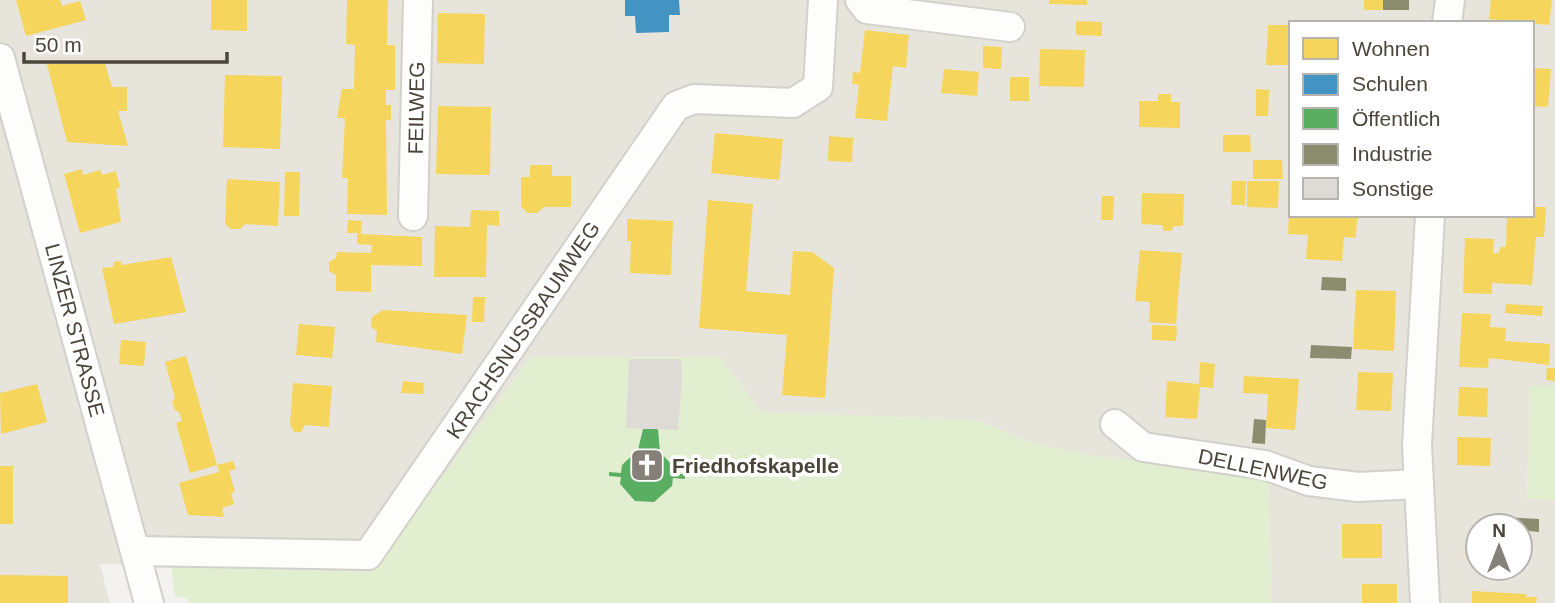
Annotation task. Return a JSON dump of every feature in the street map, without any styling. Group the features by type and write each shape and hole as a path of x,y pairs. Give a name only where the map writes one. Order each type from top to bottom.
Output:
{"street":[{"name":"FEILWEG","path":"413,216 418,0"},
{"name":"KRACHSNUSSBAUMWEG","path":"136,551 368,555 676,106 694,99 793,103 818,87 822,0"},
{"path":"860,0 867,9 1010,27"},
{"path":"1447,21 1450,0"},
{"name":"LINZER STRASSE","path":"0,58 149,603"},
{"path":"1426,603 1417,445 1430,217"},
{"name":"DELLENWEG","path":"1115,424 1143,447 1265,465 1309,481 1359,487 1419,484"}],"shaded area":[{"path":"0,0 1555,0 1555,386 1530,387 1527,498 1555,500 1555,603 1272,603 1268,473 1099,457 1032,443 976,420 761,412 720,357 531,357 372,572 100,564 110,603 0,603"}],"green space":[{"path":"531,357 720,357 761,412 976,420 1032,443 1099,457 1268,473 1272,603 188,603 188,599 175,596 171,567 372,572"},
{"path":"1530,386 1555,386 1555,500 1527,499"}],"building: Wohnen":[{"path":"16,0 60,0 62,6 80,1 86,20 26,36"},
{"path":"211,0 247,0 247,31 211,30"},
{"path":"347,0 388,0 387,45 395,45 395,90 386,90 386,105 391,105 391,120 386,120 387,215 347,214 348,178 342,178 345,118 337,118 342,89 354,89 355,45 346,44"},
{"path":"1049,0 1087,0 1087,5 1049,4"},
{"path":"1364,0 1383,0 1383,10 1364,10"},
{"path":"1491,0 1552,0 1549,25 1534,24 1534,21 1489,19"},
{"path":"438,13 485,14 484,64 437,63"},
{"path":"1076,21 1102,22 1102,36 1076,35"},
{"path":"1268,25 1289,25 1289,65 1266,65"},
{"path":"865,30 909,35 906,68 893,66 887,121 855,118 859,85 852,84 853,72 860,73"},
{"path":"983,46 1002,47 1001,69 983,68"},
{"path":"1040,49 1085,50 1084,87 1039,86"},
{"path":"47,64 105,64 112,87 127,87 127,111 118,111 128,146 67,142"},
{"path":"1534,68 1551,69 1548,107 1534,106"},
{"path":"944,69 979,72 977,96 941,93"},
{"path":"225,75 282,76 280,149 223,147"},
{"path":"1010,77 1029,77 1029,101 1010,101"},
{"path":"1256,89 1269,90 1268,116 1256,116"},
{"path":"1158,94 1171,94 1171,102 1180,102 1180,128 1139,127 1139,101 1158,101"},
{"path":"438,106 491,107 490,175 436,174"},
{"path":"715,133 783,139 779,180 711,173"},
{"path":"1223,135 1250,135 1251,152 1223,152"},
{"path":"829,136 853,138 852,162 828,161"},
{"path":"1253,160 1282,160 1283,179 1253,179"},
{"path":"530,165 552,165 552,176 571,176 571,207 544,207 537,213 527,213 521,206 521,177 530,177"},
{"path":"82,169 83,175 100,170 102,175 116,171 120,188 116,189 121,222 80,233 64,174"},
{"path":"285,172 300,172 299,216 284,216"},
{"path":"227,179 280,182 278,226 245,224 240,229 231,229 225,224"},
{"path":"1232,181 1246,181 1245,205 1231,205"},
{"path":"1247,181 1279,181 1278,208 1247,207"},
{"path":"1142,193 1184,194 1183,226 1174,226 1171,231 1164,231 1162,225 1141,224"},
{"path":"1102,196 1114,196 1113,220 1101,220"},
{"path":"708,200 753,204 746,291 790,295 793,251 812,252 834,268 825,398 782,395 787,335 699,328"},
{"path":"1534,207 1546,207 1544,237 1536,237 1532,285 1492,283 1492,294 1463,293 1465,238 1494,239 1493,253 1499,253 1500,247 1506,247 1507,217 1534,217"},
{"path":"471,210 499,211 499,226 487,225 486,277 434,277 435,226 470,227"},
{"path":"1289,215 1357,218 1356,238 1344,237 1342,261 1306,259 1308,235 1288,234"},
{"path":"627,219 673,221 671,275 630,273 631,241 627,241"},
{"path":"348,220 362,221 361,234 422,237 422,266 371,265 371,292 336,291 336,275 329,271 329,262 336,258 337,252 371,253 372,245 357,244 357,233 347,233"},
{"path":"1140,250 1182,253 1176,324 1149,322 1150,302 1135,301"},
{"path":"171,257 186,312 114,324 102,268 113,267 114,262 121,261 122,265"},
{"path":"1356,290 1396,291 1394,351 1353,349"},
{"path":"473,297 485,297 484,322 472,322"},
{"path":"1506,304 1543,306 1542,316 1505,313"},
{"path":"383,310 467,315 462,354 376,342 377,331 371,327 372,317"},
{"path":"1462,313 1491,314 1490,327 1506,328 1505,341 1550,344 1549,365 1489,358 1488,368 1459,367"},
{"path":"299,324 335,327 332,358 296,355"},
{"path":"1152,325 1177,326 1176,341 1152,340"},
{"path":"121,340 146,342 144,366 119,364"},
{"path":"186,356 217,465 190,473 176,423 182,421 172,402 175,398 165,362"},
{"path":"1200,362 1215,364 1213,388 1200,387 1197,419 1165,417 1167,381 1199,384"},
{"path":"1547,368 1555,368 1555,381 1546,380"},
{"path":"1358,372 1393,373 1391,411 1356,410"},
{"path":"1244,376 1299,379 1295,430 1266,428 1268,394 1243,393"},
{"path":"403,381 424,383 423,394 401,393"},
{"path":"293,383 332,386 329,427 305,425 301,432 294,432 290,424"},
{"path":"37,384 47,422 1,434 0,393"},
{"path":"1459,387 1488,388 1487,417 1458,416"},
{"path":"1457,437 1491,438 1490,466 1457,465"},
{"path":"233,461 236,469 229,471 235,492 231,493 234,504 222,508 224,517 188,515 179,483 219,472 217,465"},
{"path":"0,466 13,466 13,524 0,524"},
{"path":"1342,524 1382,524 1382,558 1342,558"},
{"path":"0,575 68,576 68,603 0,603"},
{"path":"1362,584 1397,584 1397,603 1362,603"},
{"path":"1472,591 1537,597 1536,603 1472,603"}],"building: Schulen":[{"path":"625,0 679,0 680,15 669,15 669,32 636,33 635,16 625,16"}],"building: Öffentlich":[{"name":"Friedhofskapelle","path":"643,429 658,429 660,452 673,466 673,474 685,474 685,479 673,478 672,486 654,502 635,501 620,484 621,477 609,476 609,472 621,473 622,465 638,450"}],"building: Industrie":[{"path":"1383,0 1409,0 1409,10 1383,10"},
{"path":"1322,277 1346,278 1346,291 1321,290"},
{"path":"1311,345 1352,347 1351,359 1310,358"},
{"path":"1254,419 1266,420 1265,444 1252,443"},
{"path":"1534,519 1539,519 1539,532 1534,531"}],"building: Sonstige":[{"path":"629,359 681,359 678,430 626,428"}],"place":[{"name":"Friedhofskapelle","path":"647,465"}]}
